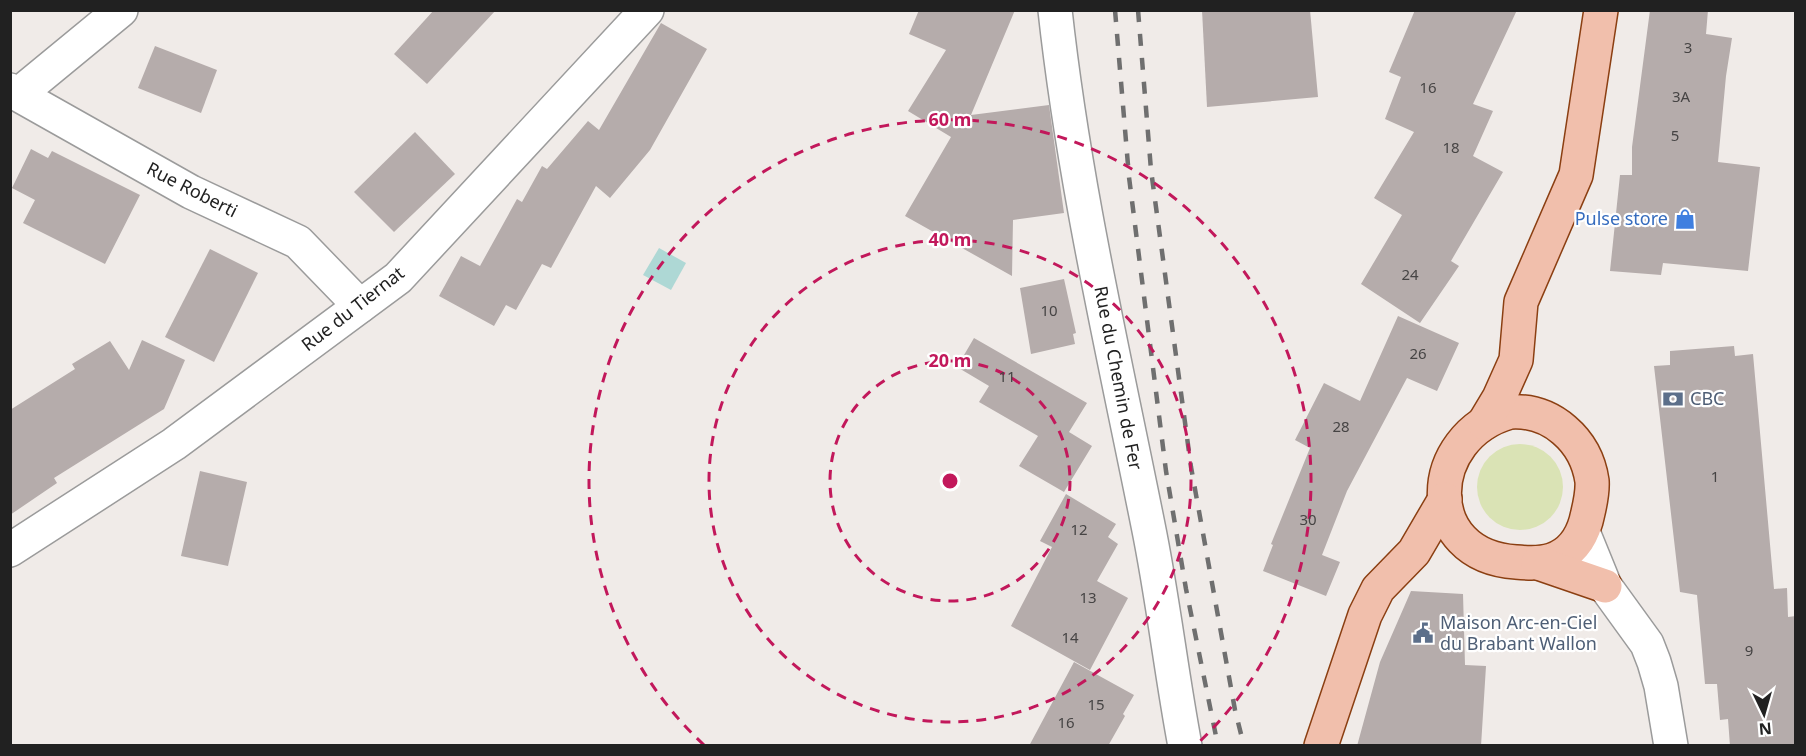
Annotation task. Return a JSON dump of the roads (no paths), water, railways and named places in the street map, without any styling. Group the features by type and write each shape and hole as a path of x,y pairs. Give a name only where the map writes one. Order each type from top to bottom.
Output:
{"main road":[{"path":"1484,423 1510,412 1535,414 1547,417 1563,428 1573,440 1587,463 1592,491 1583,532 1567,553 1551,560 1538,562 1507,562 1470,546 1452,528 1447,513 1444,479 1461,444 1484,423 1499,398 1516,360 1521,302 1576,175 1601,10"},
{"path":"1516,360 1547,417"},
{"path":"1322,746 1365,615 1378,589 1414,552 1445,499"},
{"path":"1414,552 1470,546"},
{"path":"1538,562 1605,586"}],"street":[{"path":"15,92 121,10"},
{"name":"Rue du Tiernat","path":"10,550 174,444 398,278 646,10"},
{"name":"Rue du Chemin de Fer","path":"1055,10 1101,295 1149,528 1185,746"},
{"name":"Rue Roberti","path":"15,92 191,192 298,242 360,306"},
{"path":"1583,532 1605,586 1647,644 1661,686 1671,746"}],"water":[{"path":"659,248 686,263 671,290 643,275"}],"railway":[{"path":"1115,10 1129,177 1166,471 1186,589 1218,746"},
{"path":"1138,10 1151,170 1191,467 1235,710 1244,746"}],"place":[{"name":"Pulse store","path":"1685,219"},
{"name":"CBC","path":"1673,399"},
{"name":"Maison Arc-en-Ciel du Brabant Wallon","path":"1423,633"}]}
